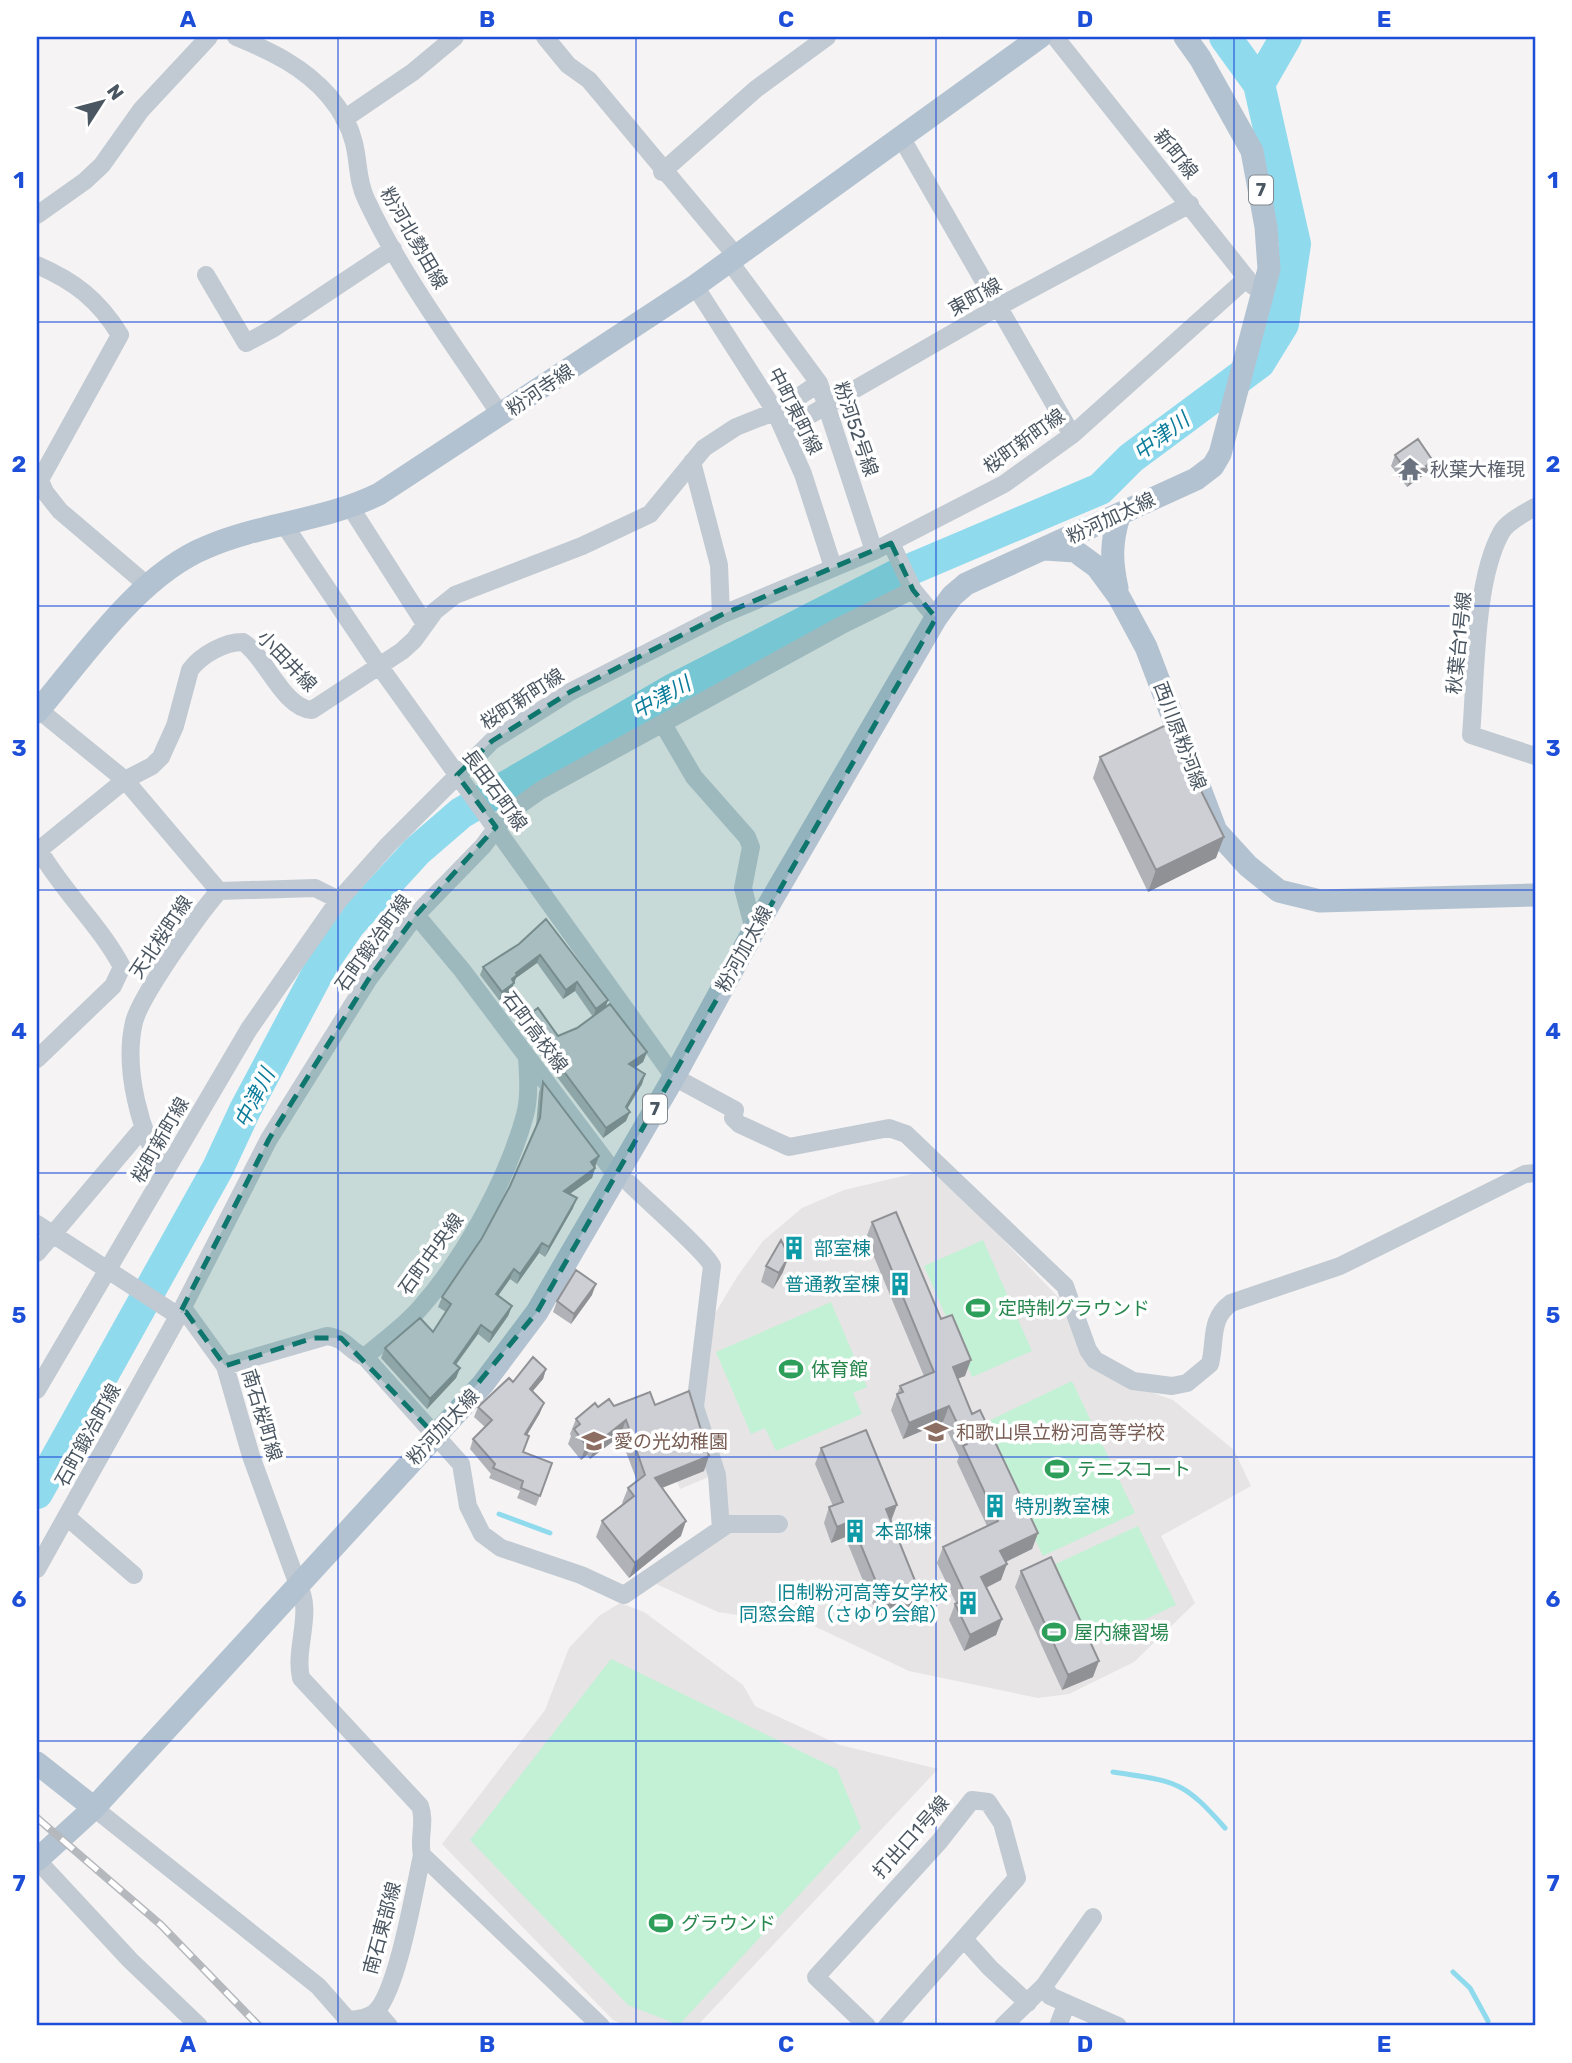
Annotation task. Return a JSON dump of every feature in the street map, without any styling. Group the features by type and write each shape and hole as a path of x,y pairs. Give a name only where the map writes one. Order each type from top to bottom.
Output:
{"main road":[{"name":"粉河寺線","path":"38,711 147,584 205,547 250,532 285,526 351,508 501,416 695,286 1040,37"},
{"name":"粉河加太線","path":"37,1860 94,1808 483,1384 537,1312 623,1179 674,1077 754,930 951,596 966,584 1196,479 1213,466 1220,454 1269,269 1266,227 1252,151 1200,58 1185,37"},
{"name":"西川原粉河線","path":"1119,516 1112,540 1111,565 1119,597"},
{"name":"西川原粉河線","path":"1043,549 1075,551 1097,567 1119,597 1146,647 1216,831 1248,866 1279,891 1320,901 1535,895"},
{"path":"37,1763 94,1808"}],"street":[{"path":"37,215 85,181 102,164 141,110 209,37"},
{"path":"344,119 413,72 455,37"},
{"name":"粉河52号線","path":"545,37 568,65 589,80 733,260 819,383 874,551"},
{"path":"662,172 756,89 827,37"},
{"name":"新町線","path":"1055,37 1263,297"},
{"name":"粉河北勢田線","path":"247,39 310,77 344,119 354,142 358,179 393,249 501,416"},
{"path":"901,137 1072,435"},
{"name":"東町線","path":"784,430 998,307 1190,204"},
{"path":"206,275 246,343 274,328 393,249"},
{"path":"37,265 87,292 120,335 39,476 46,492 60,511 147,584"},
{"name":"桜町新町線","path":"37,1390 111,1273 165,1173 249,1029 339,900 462,781 492,741 569,692 721,615 832,567 874,551 894,548 1004,484 1072,435 1247,278"},
{"name":"中町東町線","path":"695,286 777,411 807,484 832,567"},
{"name":"小田井線","path":"148,993 122,967 111,947 54,876 38,849 125,779 152,766 161,757 175,726 190,670 209,653 243,642 289,698 305,710 312,710 380,667 414,640 425,624 455,595 582,546 650,514 692,462 720,437 777,411 819,383"},
{"path":"692,462 719,565 721,615"},
{"name":"秋葉台1号線","path":"1535,507 1502,530 1489,567 1482,601 1471,735 1535,755"},
{"path":"351,508 425,624"},
{"name":"長田石町線","path":"285,526 380,667 674,1077"},
{"path":"894,548 913,590 936,618"},
{"name":"石町鍛冶町線","path":"37,1569 270,1139 368,980 416,915 493,823 541,790 840,626 913,590"},
{"name":"天北桜町線","path":"38,711 125,779 219,891 148,993 137,1012 132,1034 134,1081 142,1129 165,1173"},
{"path":"663,724 694,777 747,837 751,847 743,888 754,930"},
{"path":"219,891 316,888 339,900"},
{"name":"石町高校線","path":"416,915 623,1179 684,1237 706,1253 712,1266 712,1279 695,1407 717,1475 721,1529"},
{"path":"37,1059 113,986 122,967"},
{"name":"石町中央線","path":"365,1357 420,1308 473,1237 525,1116 529,1091 527,1057"},
{"path":"674,1077 735,1110 733,1118 739,1124 789,1147 889,1128 906,1134 1065,1286 1091,1356 1133,1381 1172,1386 1187,1383 1210,1364 1214,1327 1222,1310 1231,1303 1340,1266 1525,1174 1535,1172"},
{"path":"37,1253 142,1129"},
{"name":"南石桜町線","path":"37,1224 177,1313 186,1312 225,1366 251,1455 298,1585"},
{"path":"225,1366 327,1336 341,1338 356,1354 365,1357 461,1464 468,1506 482,1534 501,1548 581,1575 624,1595 727,1524 779,1524"},
{"name":"石町鍛冶町線","path":"67,1517 134,1575"},
{"name":"南石東部線","path":"298,1585 306,1598 298,1653 300,1678 414,1797 424,1815 419,1841 422,1855 402,1947 376,2011"},
{"name":"打出口1号線","path":"867,2026 816,1977 939,1842 972,1800 988,1802 995,1810 1017,1878 887,2026"},
{"path":"94,1808 317,1986 348,2020 363,2018 376,2011 389,2026"},
{"path":"422,1855 600,2026"},
{"path":"37,1860 130,1960 199,2026"},
{"path":"1003,2026 1044,1986 1093,1917"},
{"path":"964,1939 990,1968 1028,2003"},
{"path":"1044,1986 1050,1996 1066,2005 1118,2026"},
{"path":"1058,2026 1066,2005"}],"highlighted area":[{"path":"891,543 913,590 936,618 537,1312 435,1435 341,1338 313,1338 225,1366 186,1312 180,1313 269,1139 368,980 416,915 496,827 457,775 467,764 492,741 570,692 721,615"}],"shaded area":[{"name":"和歌山県立粉河高等学校","path":"916,1173 941,1175 1060,1299 1088,1361 1131,1385 1173,1400 1234,1450 1251,1486 1161,1536 1195,1603 1134,1662 1069,1694 1038,1698 909,1671 816,1627 793,1602 750,1617 718,1612 654,1583 712,1527 712,1504 711,1476 680,1489 652,1414 699,1397 711,1320 737,1277 763,1241 802,1208 844,1190"},
{"name":"グラウンド","path":"620,1603 644,1612 743,1685 755,1706 840,1745 938,1769 697,2026 627,2026 613,2020 442,1844 545,1710 569,1648 599,1616"}],"green space":[{"name":"定時制グラウンド","path":"983,1240 1032,1351 972,1377 924,1266"},
{"name":"体育館","path":"831,1302 867,1387 853,1393 862,1414 776,1451 765,1428 751,1434 716,1352"},
{"name":"テニスコート","path":"1072,1381 1135,1513 1043,1556 980,1425"},
{"name":"テニスコート","path":"1138,1526 1176,1605 1087,1646 1049,1567"},
{"name":"グラウンド","path":"611,1659 837,1769 861,1828 679,2025 628,2005 470,1840"}],"building":[{"path":"1418,439 1433,461 1411,477 1395,455"},
{"path":"1168,724 1224,837 1156,870 1100,757"},
{"path":"546,919 608,1000 596,1009 577,982 566,990 540,955 516,973 512,979 514,983 502,992 483,967 519,944"},
{"path":"610,1004 647,1052 629,1064 645,1074 626,1107 630,1112 606,1128 524,1018 538,1008 558,1036 577,1028"},
{"path":"543,1082 599,1156 591,1162 595,1168 564,1191 577,1198 549,1247 542,1243 520,1274 514,1269 496,1294 512,1306 492,1333 481,1325 454,1363 460,1368 430,1399 385,1348 420,1318 433,1332 451,1304 442,1297 482,1238 510,1186 540,1118"},
{"path":"896,1212 941,1319 952,1315 971,1360 953,1367 972,1414 980,1410 1038,1533 1000,1551 1007,1564 981,1577 1002,1619 970,1635 955,1604 967,1598 943,1547 998,1521 963,1446 967,1444 949,1406 909,1423 897,1394 903,1392 900,1386 934,1372 872,1222"},
{"path":"781,1240 789,1256 779,1273 766,1266"},
{"path":"576,1270 596,1284 574,1314 557,1301"},
{"path":"533,1357 546,1369 530,1389 544,1403 525,1434 529,1436 523,1452 552,1463 540,1496 521,1488 523,1481 493,1468 495,1464 473,1439 492,1420 478,1407 509,1378 513,1382"},
{"path":"689,1391 709,1456 655,1478 686,1521 635,1563 602,1521 634,1496 628,1488 645,1475 626,1420 596,1444 592,1440 586,1445 574,1429 580,1424 576,1419 595,1403 598,1407 609,1399 614,1406 650,1392 655,1405"},
{"name":"本部棟","path":"866,1430 897,1505 886,1509 920,1593 886,1606 851,1521 837,1527 829,1507 843,1502 821,1448"},
{"path":"1051,1557 1099,1661 1068,1675 1021,1571"}],"waterway":[{"name":"中津川","path":"37,1493 218,1168 245,1110 323,963 350,924 417,851 461,813 672,690 897,575 1100,489 1131,458 1259,363 1283,324 1295,244 1259,84 1225,37"},
{"path":"1259,84 1286,37"},
{"path":"499,1514 550,1533"},
{"path":"1113,1772 1176,1785 1198,1800 1225,1828"},
{"path":"1453,1972 1470,1988 1488,2021"}],"railway":[{"path":"37,1818 161,1925 259,2026"}],"place":[{"name":"秋葉大権現","path":"1410,469"},
{"name":"部室棟","path":"794,1248"},
{"name":"普通教室棟","path":"900,1284"},
{"name":"定時制グラウンド","path":"978,1308"},
{"name":"体育館","path":"791,1369"},
{"name":"和歌山県立粉河高等学校","path":"936,1432"},
{"name":"愛の光幼稚園","path":"594,1441"},
{"name":"テニスコート","path":"1057,1469"},
{"name":"特別教室棟","path":"995,1506"},
{"name":"本部棟","path":"855,1531"},
{"name":"旧制粉河高等女学校 同窓会館（さゆり会館）","path":"968,1603"},
{"name":"屋内練習場","path":"1054,1632"},
{"name":"グラウンド","path":"661,1923"}]}
